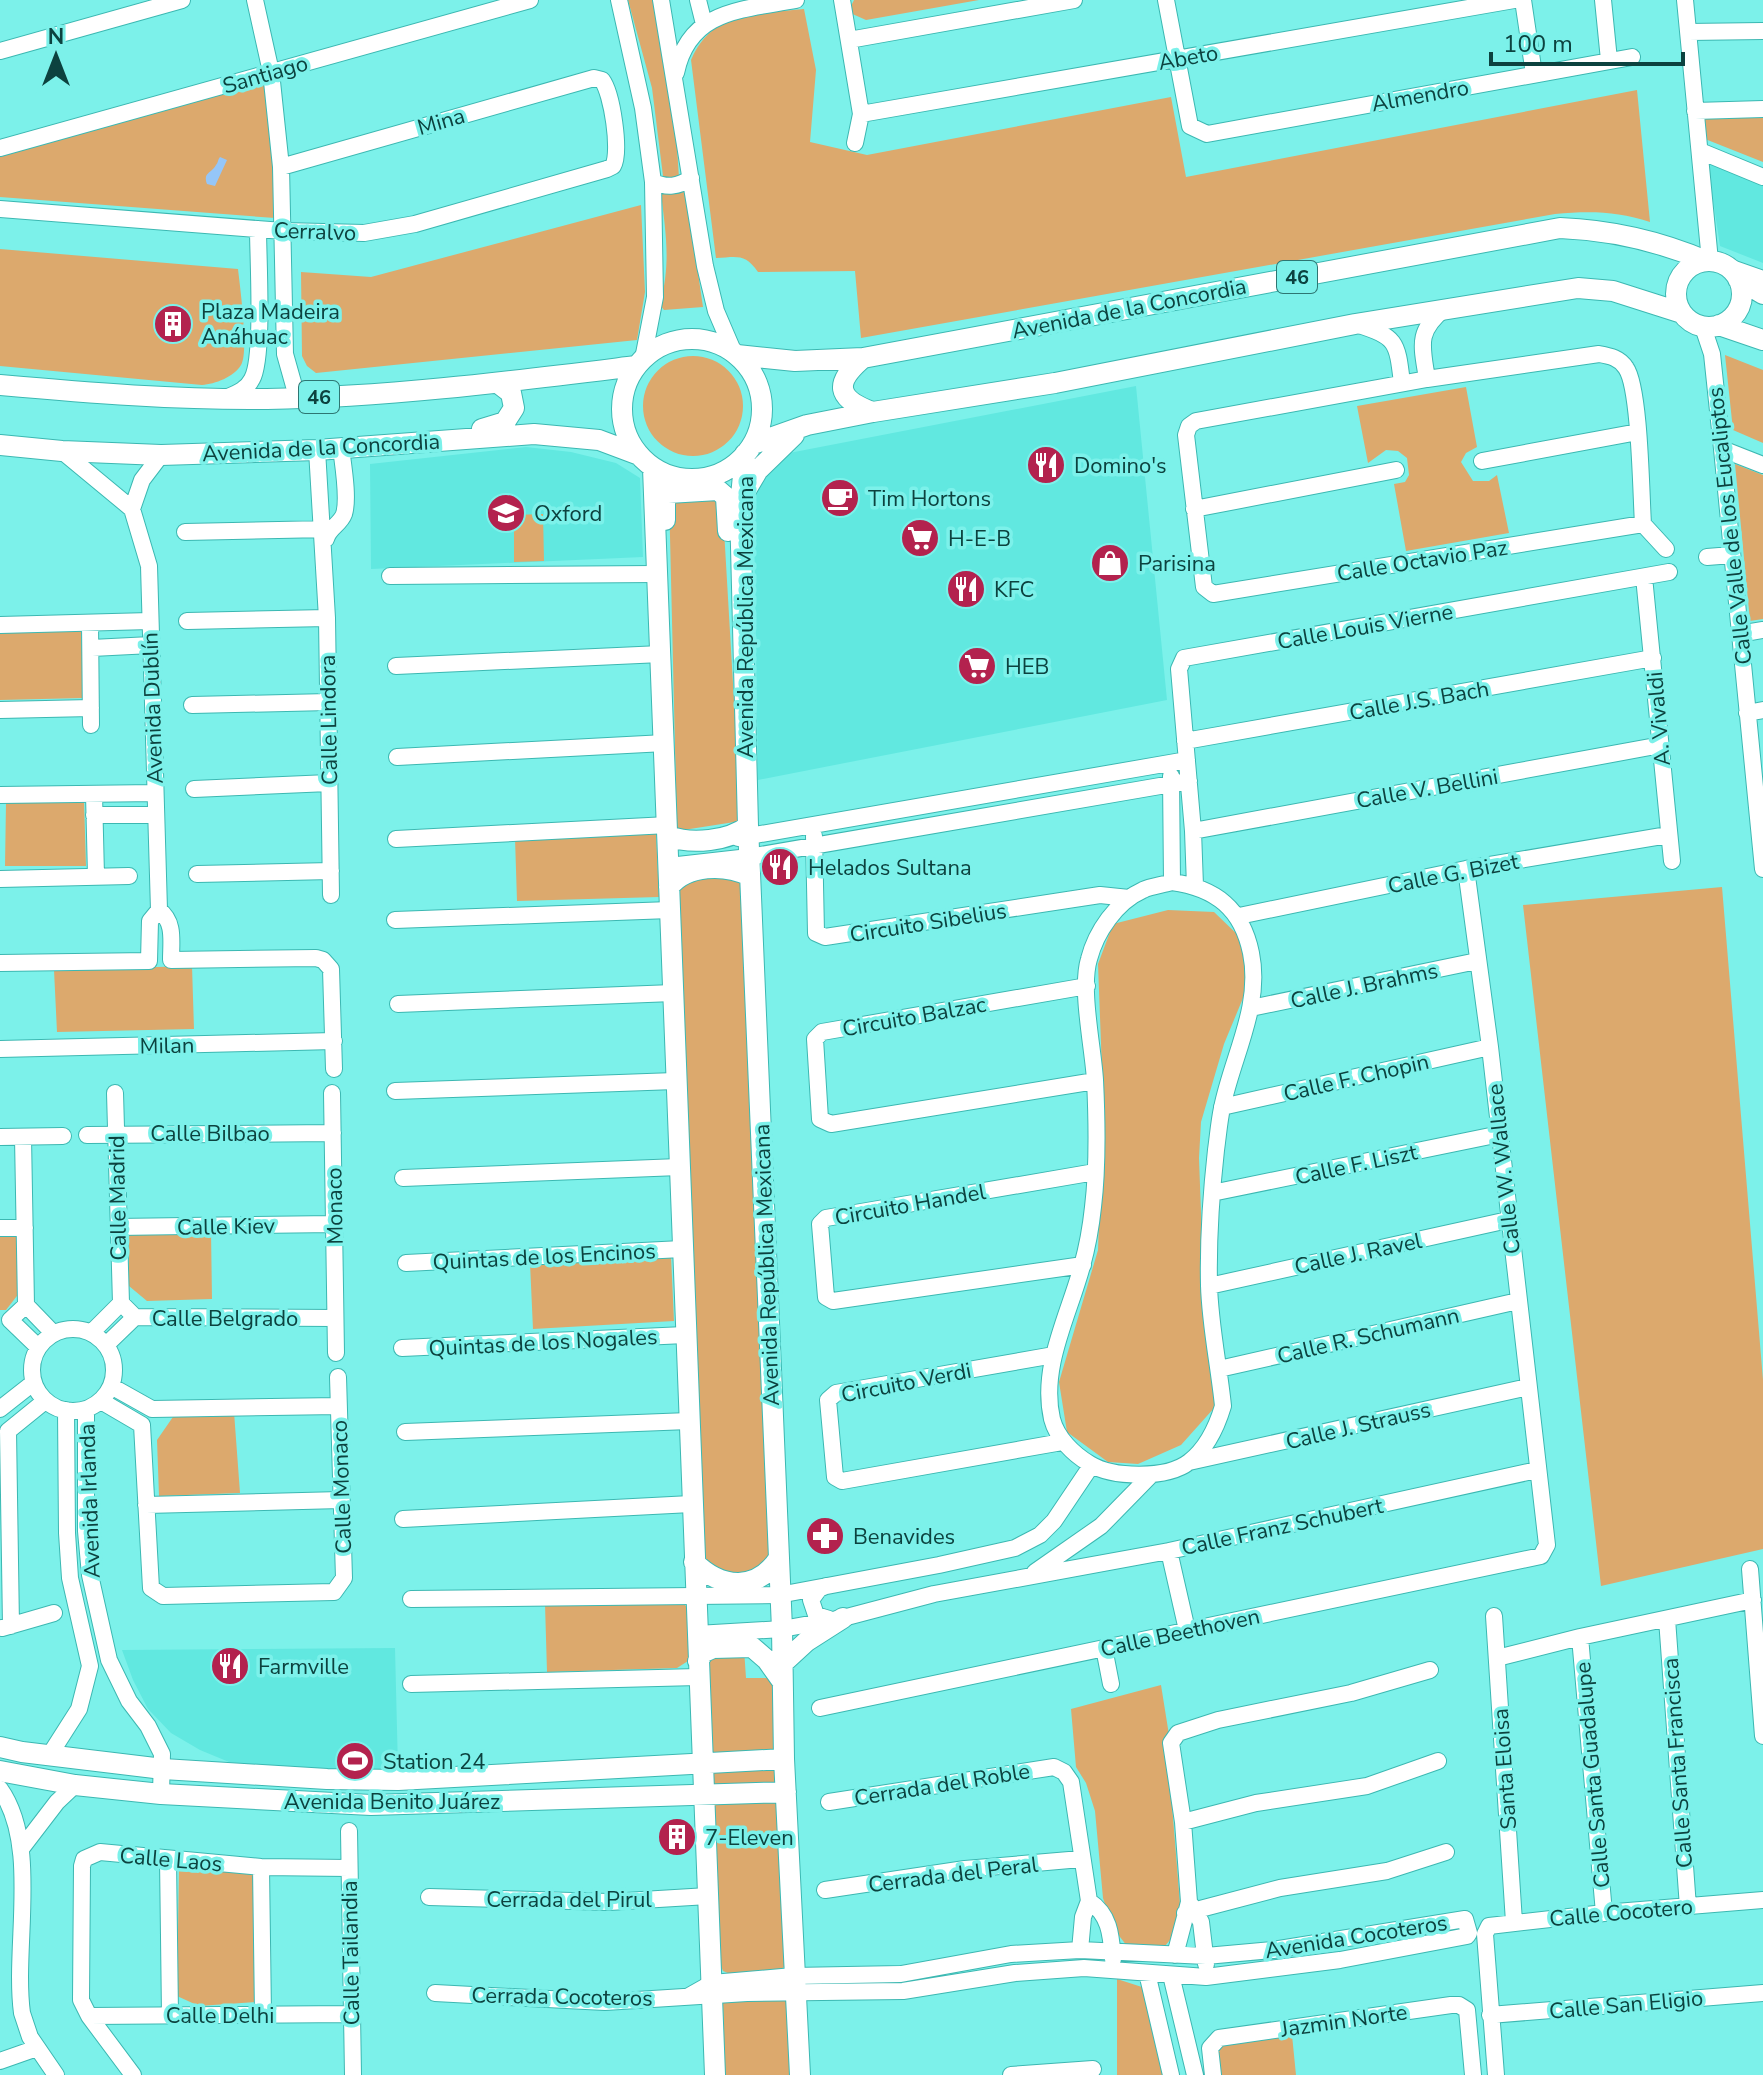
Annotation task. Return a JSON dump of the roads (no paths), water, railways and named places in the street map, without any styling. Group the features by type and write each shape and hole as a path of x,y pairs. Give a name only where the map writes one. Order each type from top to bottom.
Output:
{"main road":[{"name":"Avenida de la Concordia","path":"735,354 795,361 863,358 1560,228 1600,230 1636,238 1720,267 1763,294"},
{"path":"1710,326 1729,320 1741,301 1720,267 1690,267 1677,283 1677,304 1688,320 1710,326 1763,340"},
{"path":"640,362 627,381 622,398 625,430 646,461 671,476 689,479 720,473 749,449 807,425 1055,383 1447,308 1578,288 1613,291 1682,313"},
{"name":"46","path":"0,385 100,394 225,399 310,398 498,383 640,362 668,343 687,339 707,341 735,354"},
{"path":"735,354 757,382 761,398 761,422 749,449"},
{"path":"863,358 846,374 843,394 847,401 873,412"},
{"path":"435,441 497,425 510,417 514,400 506,387 498,383"},
{"path":"741,499 772,453 807,425"},
{"name":"Avenida de la Concordia","path":"0,445 161,455 317,450 534,434 599,440 646,461"},
{"name":"Avenida República Mexicana","path":"749,449 741,499 748,831 782,1629 784,1759 800,2075"},
{"path":"646,461 657,565 665,743 675,1081 715,2075"},
{"path":"657,565 665,542 665,497 672,491 723,492 726,497 728,542 731,547 741,551"},
{"path":"669,852 677,839 710,839 748,831"},
{"path":"669,852 680,876 708,869 750,867"},
{"path":"694,1562 713,1578 737,1582 764,1577 779,1558"},
{"path":"698,1669 704,1652 713,1648 752,1647 782,1672 807,1641 843,1618"},
{"name":"Avenida Benito Juárez","path":"0,1747 163,1769 327,1779 398,1780 784,1759"},
{"path":"0,1756 22,1752"},
{"name":"Avenida Benito Juárez","path":"0,1771 75,1785 161,1794 371,1805 786,1792"}],"street":[{"path":"0,51 182,0"},
{"path":"255,0 271,72 281,167 285,354 294,386 310,398"},
{"name":"Santiago","path":"0,148 530,0"},
{"path":"619,0 643,108 653,182 655,297 640,362"},
{"path":"661,0 705,266 719,321 735,354"},
{"path":"698,0 704,24"},
{"path":"675,78 682,49 704,24 734,6 796,0"},
{"path":"839,0 861,114 855,143"},
{"path":"849,40 1074,0"},
{"path":"1166,0 1177,59"},
{"name":"Abeto","path":"861,114 1514,0"},
{"path":"1523,0 1534,74"},
{"path":"1603,0 1609,60"},
{"path":"1685,0 1700,151 1720,267"},
{"path":"1688,32 1763,31"},
{"name":"Almendro","path":"1177,59 1190,126 1207,134 1632,57"},
{"name":"Mina","path":"281,167 585,79 602,80 608,91 617,159"},
{"path":"1695,111 1763,109"},
{"path":"1700,151 1763,177"},
{"name":"Cerralvo","path":"0,209 283,231 364,233 415,224 607,169 617,159"},
{"path":"653,182 677,186 691,178"},
{"path":"225,399 242,392 255,375 258,354 258,229"},
{"name":"Avenida de la Concordia","path":"1720,267 1763,279"},
{"path":"258,295 285,295"},
{"path":"1427,379 1422,339 1432,319 1447,308"},
{"path":"1355,324 1387,336 1396,344 1402,383"},
{"path":"1710,326 1763,351"},
{"name":"Calle Valle de los Eucaliptos","path":"1710,326 1739,634 1755,711 1763,869"},
{"path":"258,354 285,354"},
{"path":"1396,470 1194,509 1186,435 1189,426 1196,421 1402,383 1599,354 1617,359 1626,366 1631,378 1638,432 1643,524 1666,549"},
{"path":"1482,461 1638,432"},
{"name":"Calle Lindora","path":"324,534 339,522 345,512 341,448"},
{"path":"1722,449 1763,465"},
{"name":"Calle Lindora","path":"317,450 327,618 331,895"},
{"path":"62,451 132,509 142,480 161,455"},
{"name":"Avenida Dublín","path":"0,963 149,961 150,921 159,910 149,566 132,509"},
{"name":"Calle Octavio Paz","path":"1194,509 1204,587 1213,594 1643,524"},
{"path":"185,532 324,534"},
{"path":"1707,557 1732,555"},
{"path":"390,576 657,565"},
{"name":"Calle Louis Vierne","path":"1172,882 1172,784 1185,741 1179,669 1184,658 1669,572"},
{"name":"A. Vivaldi","path":"1644,577 1672,861"},
{"path":"187,621 327,618"},
{"path":"0,625 150,621"},
{"path":"0,710 91,717 90,623"},
{"path":"1739,634 1763,630"},
{"path":"92,648 151,645"},
{"path":"396,666 661,654"},
{"name":"Calle J.S. Bach","path":"1185,741 1653,658"},
{"path":"192,705 329,702"},
{"path":"397,757 665,743"},
{"name":"Calle V. Bellini","path":"1193,831 1661,745"},
{"path":"748,831 814,825 1178,762"},
{"name":"Calle Louis Vierne","path":"1178,762 1189,781 1195,886"},
{"path":"750,867 814,845 1189,781"},
{"path":"194,789 329,783"},
{"path":"0,795 155,793"},
{"path":"94,794 96,876"},
{"path":"94,815 156,815"},
{"name":"Circuito Sibelius","path":"814,825 816,933 825,937 1100,895 1129,898"},
{"name":"Calle G. Bizet","path":"1239,916 1466,869 1668,835"},
{"path":"396,839 669,852"},
{"name":"Calle W. Wallace","path":"1466,869 1490,1047 1547,1545 1541,1556"},
{"path":"197,874 331,871"},
{"path":"0,879 129,876"},
{"path":"1150,1476 1091,1466 1062,1442 1053,1421 1049,1396 1054,1355 1083,1265 1093,1208 1095,1081 1087,986 1088,962 1095,941 1112,914 1144,889 1172,882 1195,886 1219,899 1239,916 1251,953 1254,985 1251,1008 1222,1107 1212,1193 1209,1286 1223,1406 1218,1423 1189,1462"},
{"name":"Avenida Dublín","path":"159,910 168,916 171,923 171,960 323,960 331,969 334,1041"},
{"path":"395,920 670,910"},
{"name":"Calle J. Brahms","path":"1251,1008 1477,961"},
{"name":"Circuito Balzac","path":"1087,986 822,1032 815,1039 820,1119 831,1124 1095,1081"},
{"path":"398,1004 673,993"},
{"path":"334,1041 334,1069"},
{"name":"Milan","path":"0,1049 334,1041"},
{"name":"Calle F. Chopin","path":"1222,1107 1490,1047"},
{"path":"395,1091 675,1081"},
{"name":"Calle Madrid","path":"115,1093 121,1303"},
{"name":"Monaco","path":"332,1093 335,1318"},
{"name":"Calle Bilbao","path":"87,1135 333,1133"},
{"name":"Calle F. Liszt","path":"1212,1193 1500,1134"},
{"path":"0,1137 63,1136"},
{"path":"23,1137 26,1305 53,1333"},
{"path":"403,1178 679,1167"},
{"name":"Circuito Handel","path":"1083,1265 833,1301 826,1297 820,1224 826,1218 1095,1172"},
{"name":"Calle J. Ravel","path":"1209,1286 1508,1220"},
{"name":"Calle Kiev","path":"117,1227 334,1224"},
{"path":"0,1228 25,1228"},
{"name":"Quintas de los Encinos","path":"406,1263 682,1249"},
{"name":"Calle R. Schumann","path":"1219,1369 1518,1301"},
{"path":"91,1333 121,1303"},
{"name":"Calle Belgrado","path":"121,1303 135,1317 335,1318"},
{"path":"26,1305 5,1320 38,1347"},
{"path":"106,1345 135,1317"},
{"path":"335,1318 336,1353"},
{"path":"54,1613 5,1627 4,1426 45,1401 33,1383 31,1371 38,1347 53,1333 78,1329 91,1333 106,1345 113,1358 111,1386 152,1409 338,1406"},
{"name":"Quintas de los Nogales","path":"402,1348 685,1335"},
{"name":"Circuito Verdi","path":"1054,1355 836,1393 828,1400 835,1477 842,1481 1062,1442"},
{"name":"Calle Monaco","path":"146,1505 151,1588 163,1596 334,1592 344,1578 338,1377"},
{"path":"0,1409 33,1383"},
{"name":"Avenida Irlanda","path":"45,1401 66,1410 93,1405 111,1386"},
{"name":"Calle J. Strauss","path":"1150,1476 1169,1472 1189,1462 1528,1387"},
{"path":"93,1405 142,1425"},
{"name":"Avenida Irlanda","path":"93,1405 88,1560 109,1660 129,1701 158,1743 163,1769"},
{"path":"152,1409 142,1425 146,1505 341,1500"},
{"name":"Avenida Irlanda","path":"49,1756 79,1709 90,1666 70,1578 66,1410"},
{"path":"405,1432 689,1421"},
{"path":"411,1599 779,1595 939,1565 1015,1548 1040,1535 1054,1521 1091,1466"},
{"name":"Calle Franz Schubert","path":"697,1634 782,1629 843,1618 934,1594 1169,1551 1537,1470"},
{"path":"1116,1471 1128,1500"},
{"path":"1027,1577 1101,1526 1150,1476"},
{"path":"403,1519 691,1504"},
{"path":"1101,1526 1097,1537 1099,1548 1102,1553 1120,1561"},
{"path":"1169,1551 1187,1630"},
{"name":"Calle Beethoven","path":"820,1708 1541,1556"},
{"path":"1750,1569 1763,1736"},
{"path":"835,1583 814,1594 812,1608 822,1619 843,1618"},
{"path":"1497,1658 1753,1600"},
{"name":"Santa Eloisa","path":"1494,1616 1514,1922"},
{"name":"Calle Santa Francisca","path":"1667,1619 1688,1907"},
{"name":"Calle Santa Guadalupe","path":"1580,1637 1604,1913"},
{"path":"1104,1648 1111,1684"},
{"path":"90,1666 109,1660"},
{"path":"411,1684 698,1669"},
{"path":"1206,1977 1204,1937 1190,1909 1183,1822 1171,1743 1178,1733 1218,1720 1351,1693 1430,1670"},
{"path":"1183,1822 1256,1803 1367,1786 1438,1761"},
{"name":"Cerrada del Roble","path":"829,1802 1054,1767 1064,1772 1071,1782 1081,1859"},
{"path":"161,1794 163,1769"},
{"path":"21,1849 57,1802 75,1785"},
{"path":"0,1789 15,1821 21,1849 20,2004 25,2024 37,2048 56,2075"},
{"name":"Calle Tailandia","path":"349,1831 353,2075"},
{"name":"Calle Laos","path":"133,2075 89,2016 81,2000 84,1859 100,1852 261,1867 349,1868"},
{"path":"1190,1909 1280,1888 1387,1871 1446,1852"},
{"path":"168,1859 170,2015"},
{"path":"1080,1950 1083,1917 1089,1901 1081,1859"},
{"name":"Cerrada del Peral","path":"825,1890 965,1869 1081,1859"},
{"path":"261,1867 263,2015"},
{"name":"Cerrada del Pirul","path":"429,1897 609,1902 708,1896"},
{"name":"Calle Cocotero","path":"1490,2015 1485,1934 1489,1926 1763,1900"},
{"path":"1089,1901 1107,1918 1114,1969"},
{"path":"1175,1955 1190,1909"},
{"name":"Avenida Cocoteros","path":"1465,1919 1469,1933 1467,1936 1340,1960 1206,1977 1084,1968 1015,1973 903,1991 794,1984 901,1974 1011,1954 1080,1950 1206,1956 1273,1950 1465,1919"},
{"path":"1147,1973 1171,2075"},
{"path":"1171,1975 1195,2075"},
{"path":"712,1990 794,1984"},
{"name":"Cerrada Cocoteros","path":"435,1993 605,2002 689,1996 712,1990"},
{"name":"Calle San Eligio","path":"1490,2015 1763,1993"},
{"name":"Jazmin Norte","path":"1213,2075 1210,2048 1219,2038 1451,2005 1467,2010 1473,2075"},
{"name":"Calle Delhi","path":"89,2016 351,2014"},
{"path":"1490,2015 1496,2075"},
{"path":"0,2061 37,2048"},
{"path":"1011,2075 1093,2069"}],"place":[{"name":"Plaza Madeira Anáhuac","path":"173,324"},
{"name":"Domino's","path":"1046,465"},
{"name":"Tim Hortons","path":"840,498"},
{"name":"Oxford","path":"506,513"},
{"name":"H-E-B","path":"920,538"},
{"name":"Parisina","path":"1110,563"},
{"name":"KFC","path":"966,589"},
{"name":"HEB","path":"977,666"},
{"name":"Helados Sultana","path":"780,867"},
{"name":"Benavides","path":"825,1536"},
{"name":"Farmville","path":"230,1666"},
{"name":"Station 24","path":"355,1761"},
{"name":"7-Eleven","path":"677,1837"}]}
